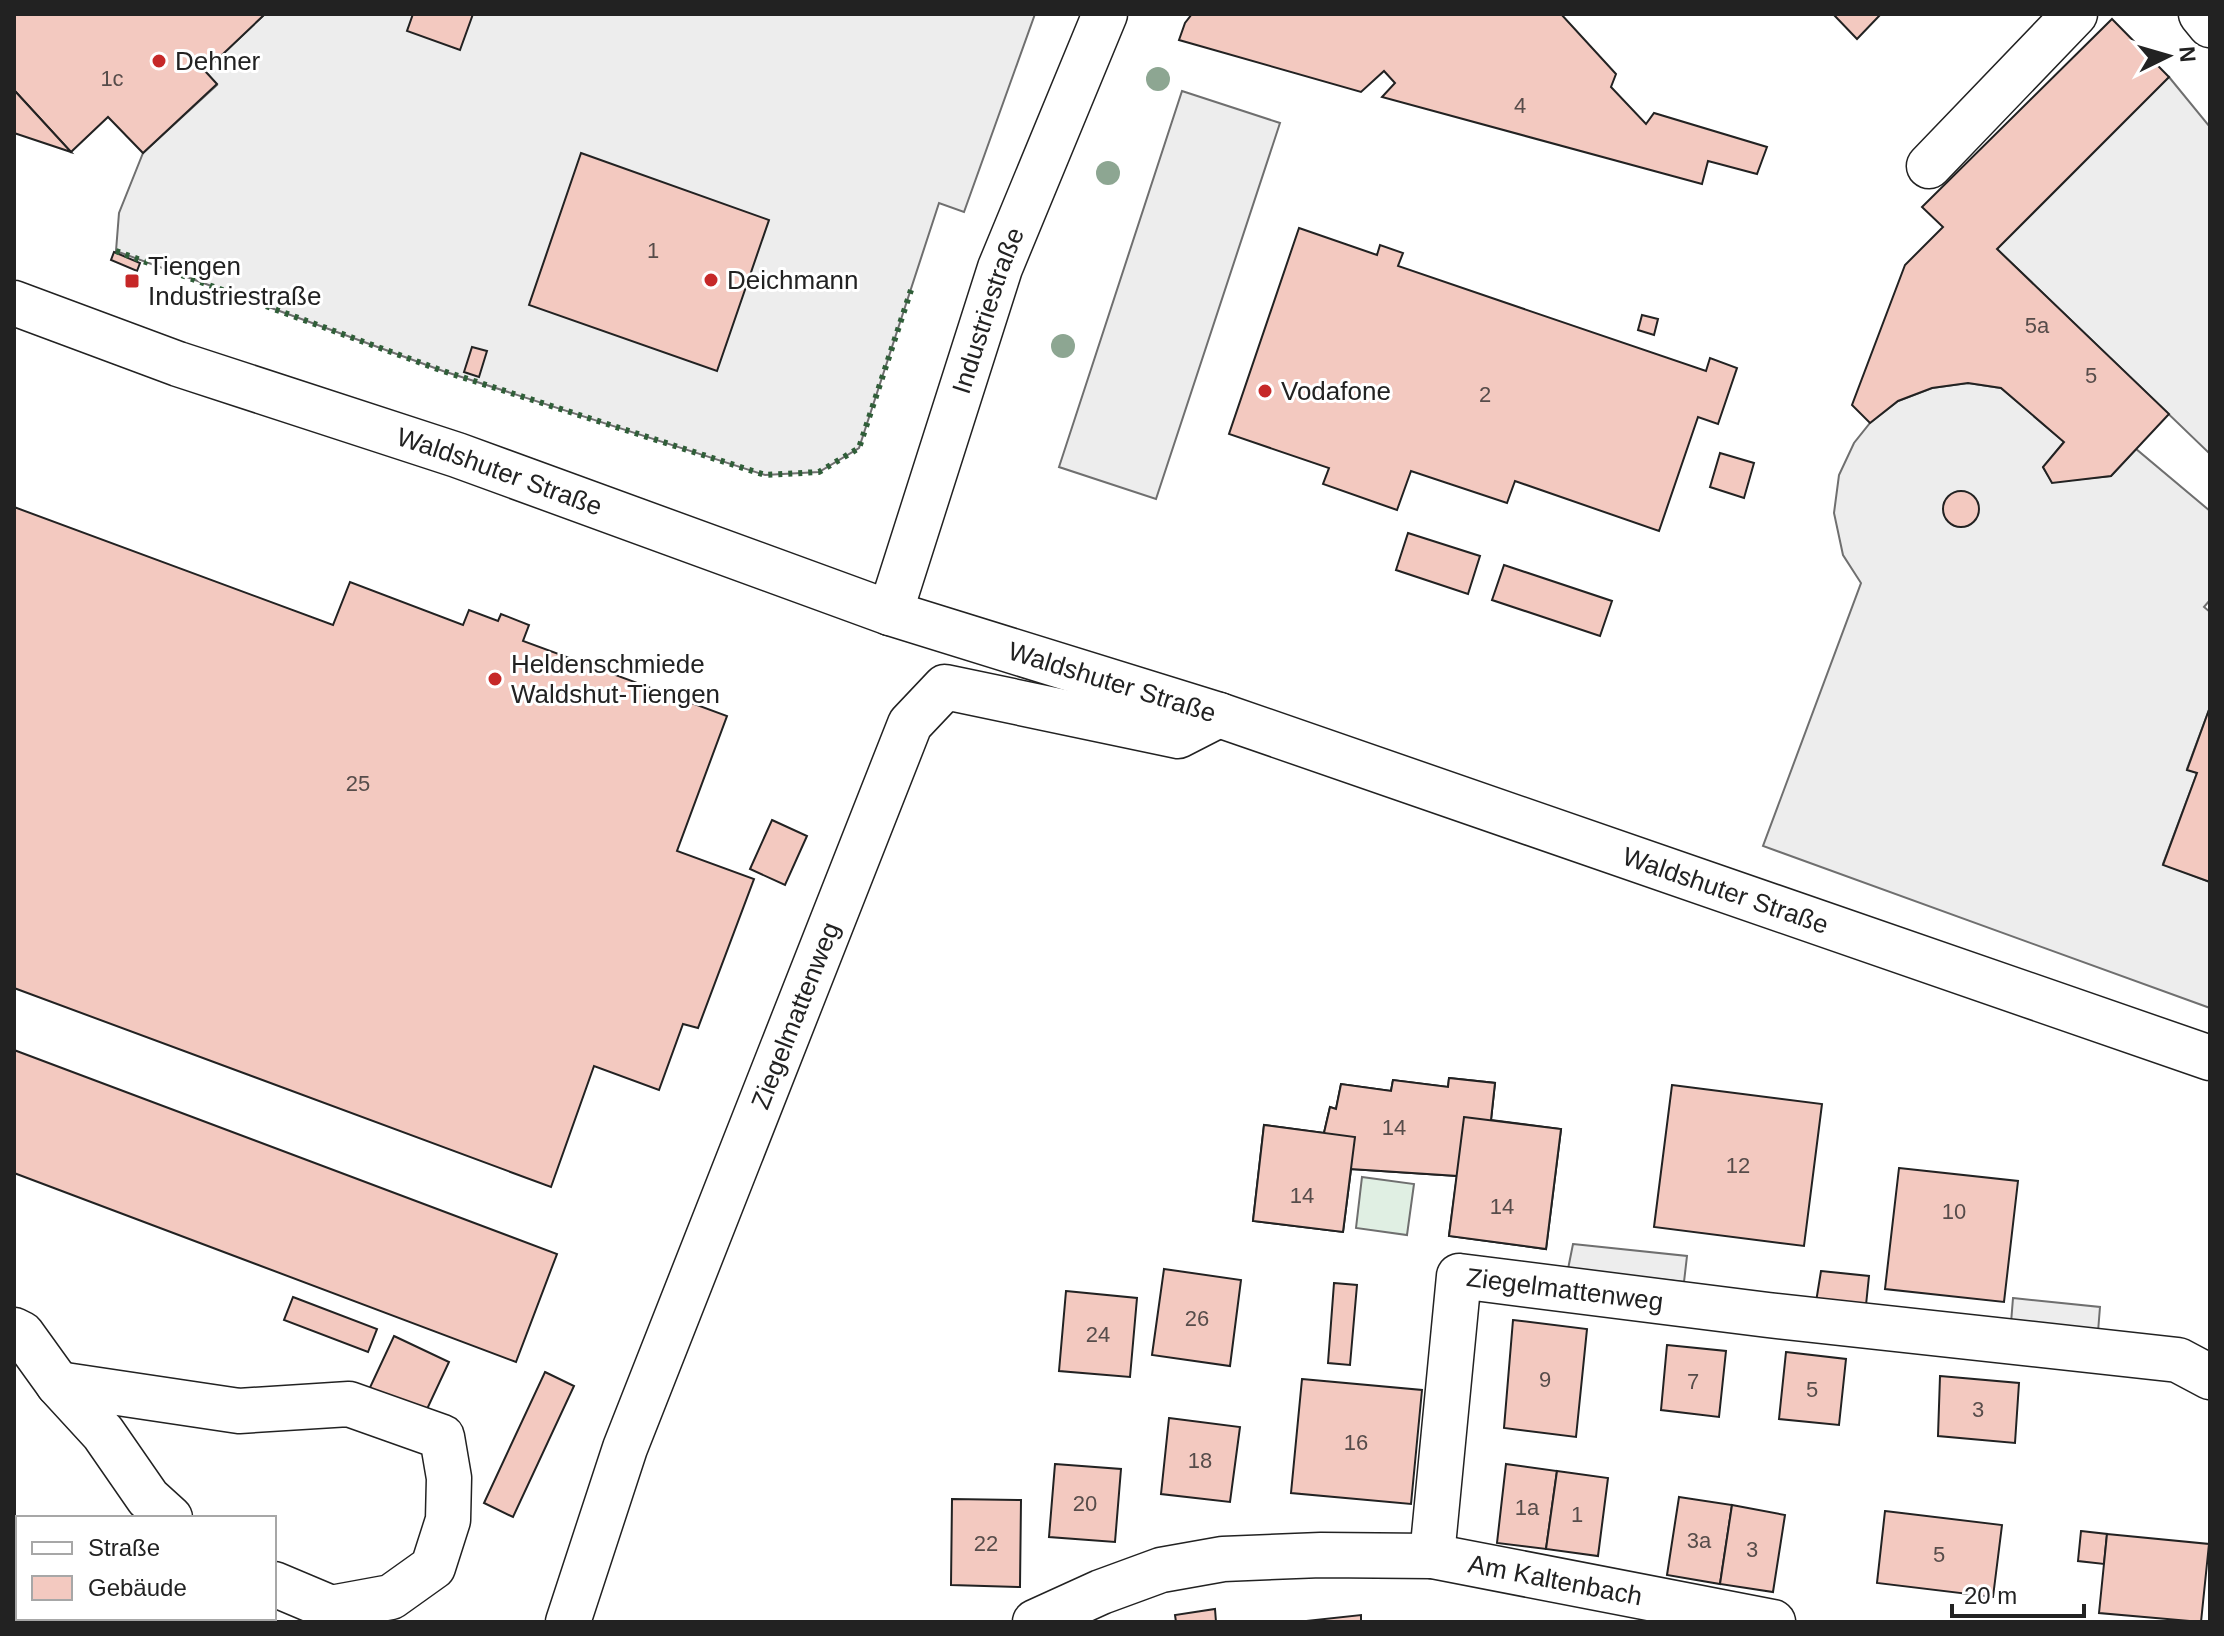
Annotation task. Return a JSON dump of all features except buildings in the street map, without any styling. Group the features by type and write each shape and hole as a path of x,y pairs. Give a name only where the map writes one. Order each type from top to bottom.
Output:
{"street":[{"name":"Industriestraße","path":"890,613 1000,268 1105,14"},
{"path":"1929,166 2075,14"},
{"path":"2201,14 2210,25"},
{"name":"Waldshuter Straße","path":"14,303 178,364 457,455 890,613 1219,715 2210,1058"},
{"name":"Ziegelmattenweg","path":"568,1622 625,1448 910,724 945,687 1178,736 1219,715"},
{"name":"Ziegelmattenweg","path":"1432,1556 1459,1276 1710,1308 2178,1360 2210,1377"},
{"path":"14,1330 22,1334 58,1384 103,1433 148,1498 168,1516"},
{"path":"58,1384 239,1411 349,1404 442,1437 449,1478 448,1520 433,1567 391,1597 331,1608 276,1585"},
{"path":"1035,1622 1101,1592 1161,1570 1223,1559 1321,1555 1432,1556"},
{"name":"Am Kaltenbach","path":"1432,1556 1773,1622"}],"green space":[{"path":"1362,1177 1414,1184 1407,1235 1356,1228"}],"shaded area":[{"path":"265,14 1035,14 964,212 939,203 859,448 819,472 765,475 443,371 116,251 119,213 143,153 217,85 205,71"},
{"path":"2169,77 2210,127 2210,454 1997,249"},
{"path":"1182,91 1280,123 1156,499 1059,467"},
{"path":"1968,383 2001,388 2064,442 2043,467 2052,482 2111,476 2136,449 2210,511 2210,600 2204,607 2210,612 2210,707 2187,769 2197,773 2163,864 2210,882 2210,1008 1763,846 1861,583 1843,555 1834,513 1839,475 1854,443 1870,423 1898,401 1932,388"},
{"path":"1573,1244 1687,1256 1684,1282 1568,1269"},
{"path":"2013,1298 2100,1307 2098,1332 2011,1323"}],"hedge":[{"path":"116,251 443,371 765,475 819,472 859,448 911,290"}],"place":[{"name":"Dehner","path":"159,61"},
{"name":"Deichmann","path":"711,280"},
{"name":"Tiengen Industriestraße","path":"132,281"},
{"name":"Vodafone","path":"1265,391"},
{"name":"Heldenschmiede Waldshut-Tiengen","path":"495,679"}]}
